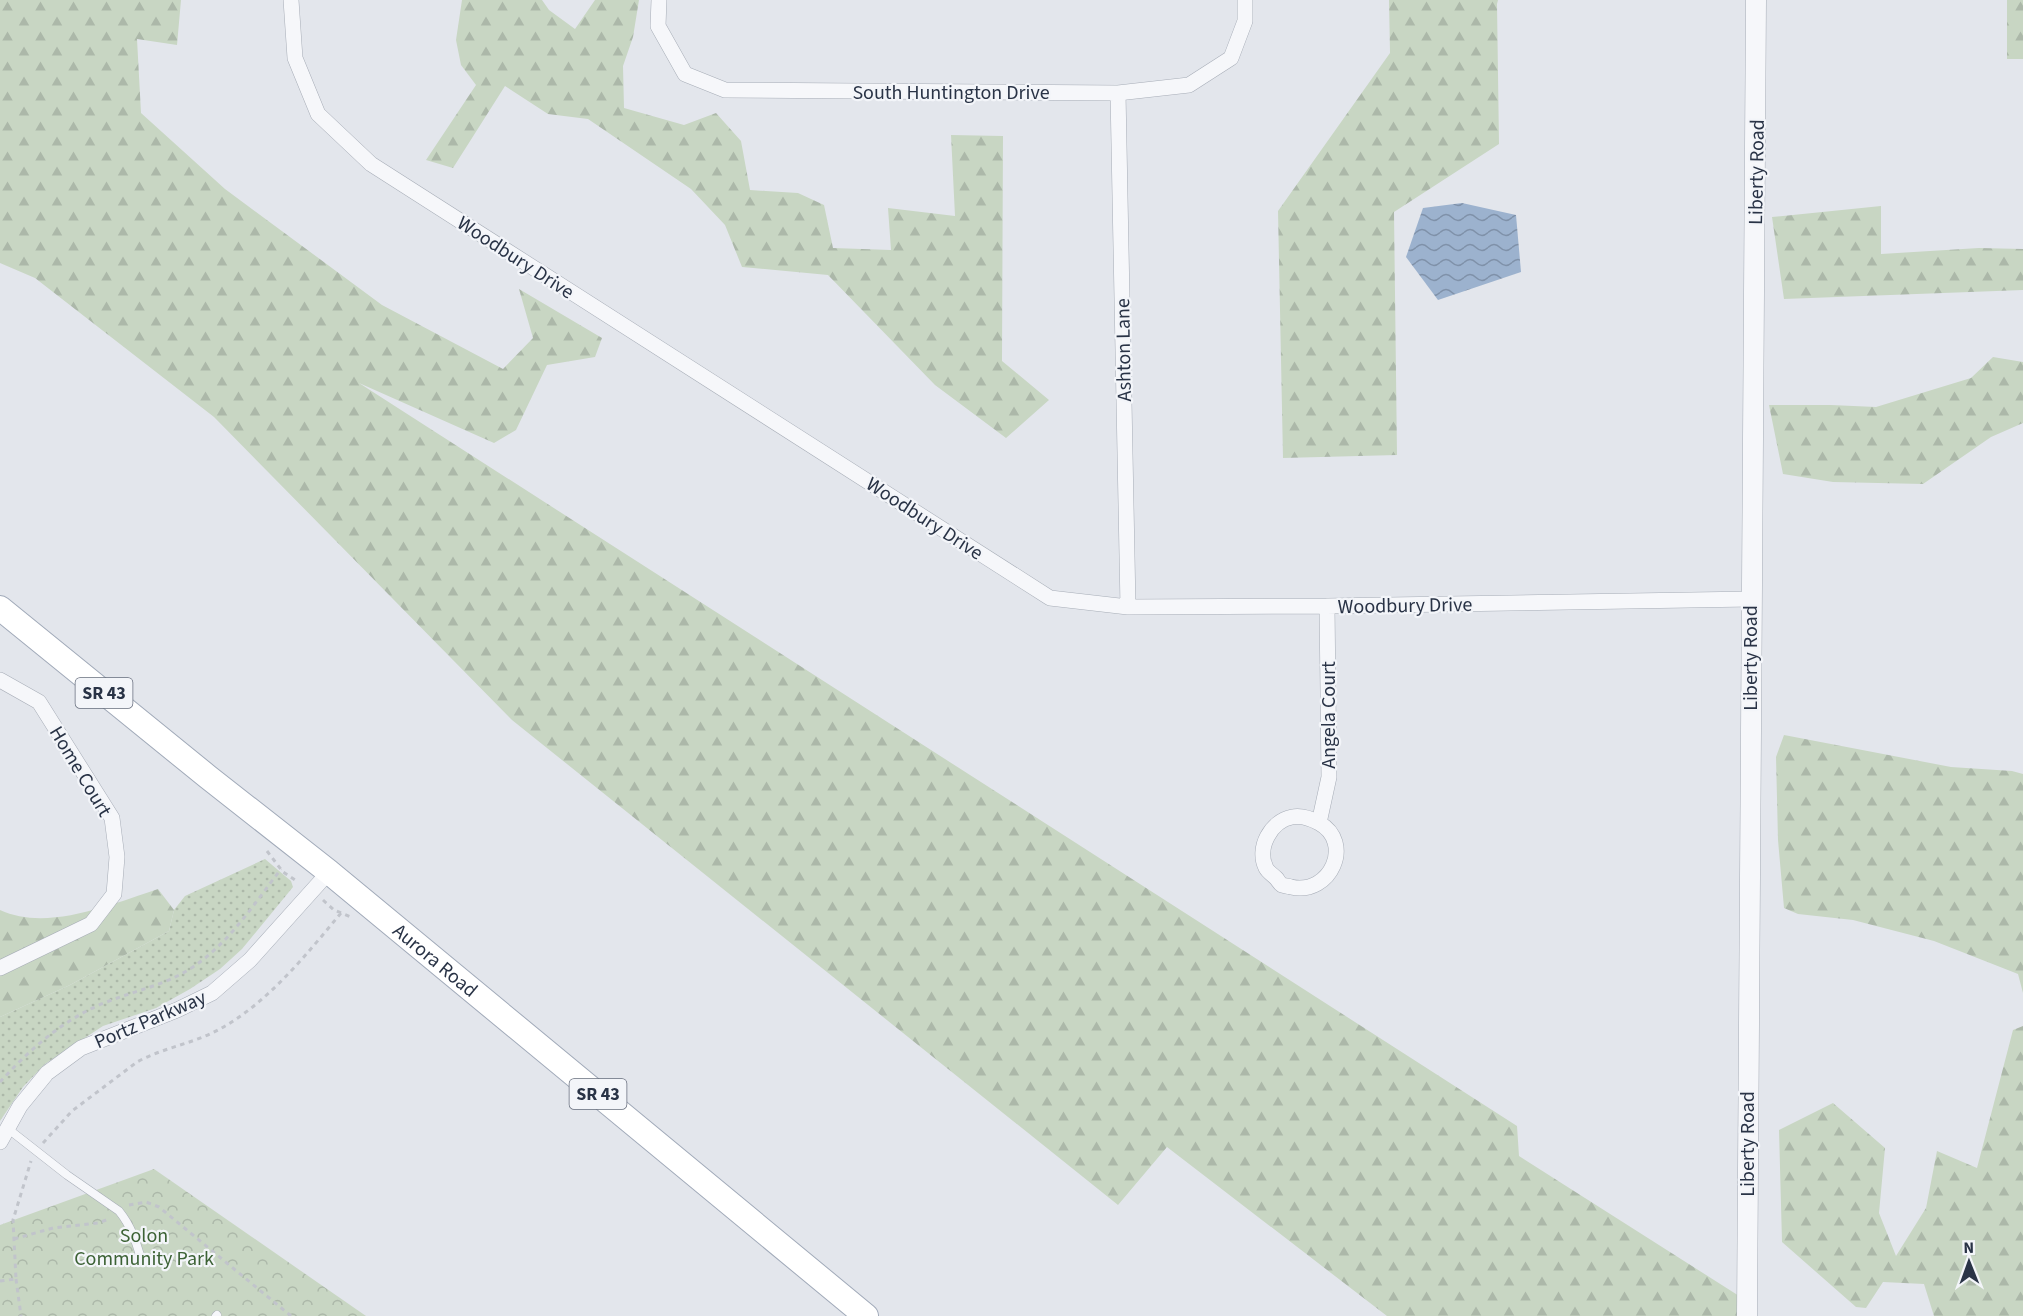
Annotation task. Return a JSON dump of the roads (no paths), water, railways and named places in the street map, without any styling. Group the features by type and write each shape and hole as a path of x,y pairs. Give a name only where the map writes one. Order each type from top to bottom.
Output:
{"main road":[{"name":"Aurora Road","path":"0,608 329,872 866,1316"}],"street":[{"name":"Woodbury Drive","path":"291,0 295,58 318,114 371,164 1050,597 1128,607 1751,599"},
{"name":"South Huntington Drive","path":"658,0 658,26 685,74 725,90 1118,93 1189,85 1231,58 1245,21 1245,0"},
{"name":"Liberty Road","path":"1747,1316 1756,0"},
{"name":"Ashton Lane","path":"1118,93 1128,607"},
{"name":"Angela Court","path":"1319,823 1329,777 1328,606"},
{"name":"Home Court","path":"0,680 39,702 112,818 117,857 114,894 91,924 0,968"},
{"path":"1292,817 1308,817 1319,823 1326,827 1334,841 1336,854 1329,875 1319,884 1301,889 1282,885 1267,869 1263,859 1266,838 1276,825 1292,817"},
{"name":"Portz Parkway","path":"0,1142 3,1125 47,1073 81,1048 177,1010 212,993 250,960 329,872"}],"lane":[{"path":"3,1125 67,1175 119,1211 134,1237 141,1259"}],"water":[{"path":"1462,203 1516,215 1521,272 1438,300 1406,257 1423,208"}],"park label":[{"name":"Solon Community Park","path":"144,1246"}]}
